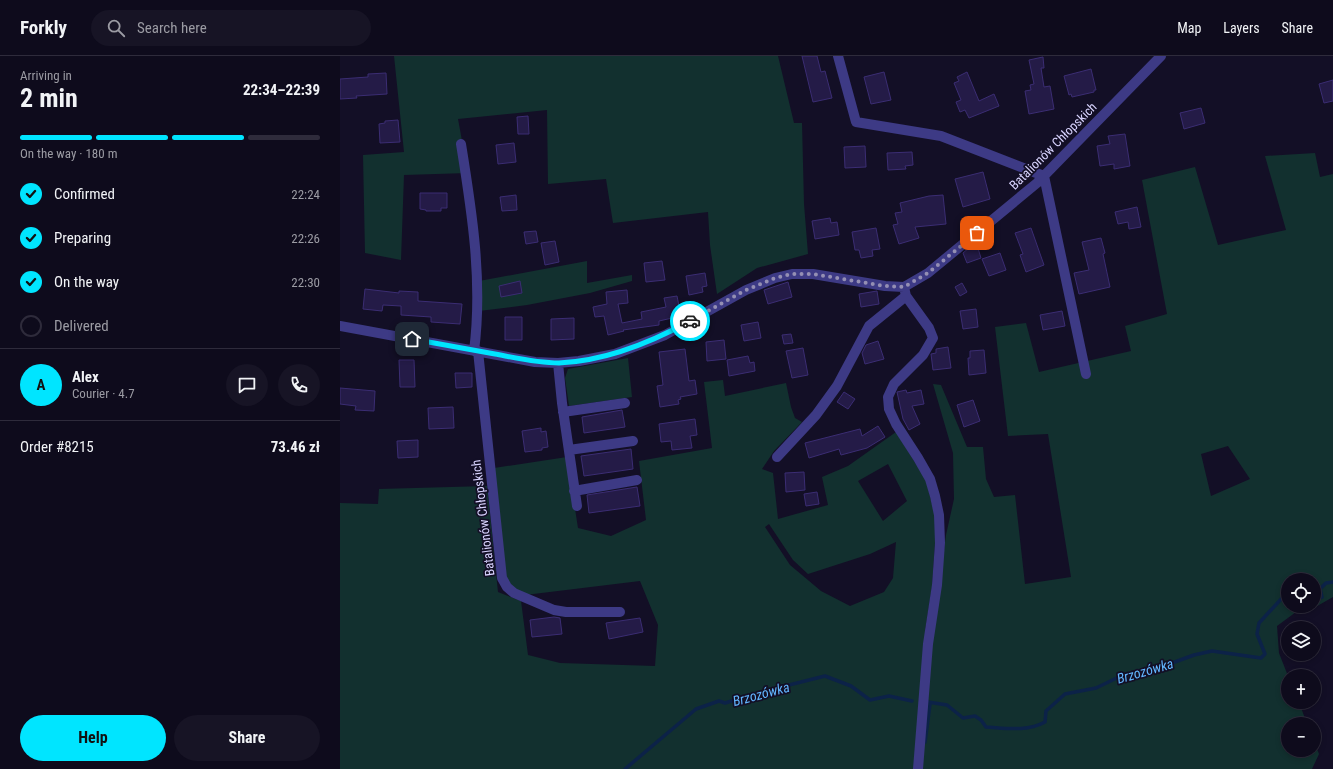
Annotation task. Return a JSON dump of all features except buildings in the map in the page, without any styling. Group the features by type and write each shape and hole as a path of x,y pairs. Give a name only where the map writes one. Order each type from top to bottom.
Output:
{"street":[{"path":"838,56 856,122 941,136 1044,176 1086,374"},
{"name":"Batalionów Chłopskich","path":"777,457 816,415 837,386 869,326 905,292 1044,176 1161,56"},
{"name":"Batalionów Chłopskich","path":"461,144 472,215 478,284 476,351 502,578 507,587 514,593 554,610 566,612 620,612"},
{"path":"340,326 535,362 558,363 579,361 615,354 643,344 665,335 746,290 775,278 792,274 813,274 885,286 905,292 929,328 932,338 922,355 894,384 888,397 889,409 896,424 930,479 939,515 940,543 937,585 928,644 918,769"},
{"path":"558,363 563,412 577,506"},
{"path":"563,412 625,403"},
{"path":"569,450 633,441"},
{"path":"574,490 637,480"}],"green space":[{"path":"394,56 778,56 794,123 802,123 804,204 808,254 757,268 717,294 710,245 708,212 613,223 606,179 548,184 547,110 458,119 468,173 404,175 401,260 365,253 363,155 404,152"},
{"path":"1315,153 1320,177 1333,174 1333,597 1321,604 1321,573 1281,573 1281,613 1295,613 1284,621 1281,621 1281,623 1277,626 1279,653 1285,669 1281,669 1281,709 1302,709 1304,717 1281,717 1281,757 1318,757 1312,769 340,769 340,503 378,504 379,489 487,486 498,592 521,601 528,655 560,663 655,666 658,625 640,581 525,595 513,587 505,576 494,468 567,457 578,528 611,536 646,520 639,461 712,448 704,382 723,380 725,396 786,383 795,418 802,422 774,451 762,469 773,473 778,519 828,505 822,477 848,466 896,432 926,480 935,516 935,543 932,587 925,631 941,573 946,535 954,499 953,453 933,384 941,385 967,447 983,447 986,479 994,497 1015,495 1025,584 1071,577 1048,434 1008,436 995,327 1026,323 1039,372 1131,351 1125,326 1167,314 1142,180 1195,167 1218,245 1286,230 1265,156","holes":["1228,446 1250,479 1211,496 1201,454","888,464 907,501 883,521 858,481","769,524 793,560 808,574 870,554 896,542 893,578 884,592 850,606 821,591 790,565 765,527"]},
{"path":"587,261 587,283 632,275 632,281 590,293 527,305 479,311 479,281"},
{"path":"628,358 632,397 569,406 565,378 568,369"}],"waterway":[{"name":"Brzozówka","path":"1321,588 1326,583 1333,582"},
{"name":"Brzozówka","path":"1321,593 1321,597"},
{"name":"Brzozówka","path":"928,702 947,705 963,718 975,716 981,720 986,727 1016,729 1038,725 1045,722 1046,711 1065,694 1096,688 1123,675 1138,671 1150,671 1194,655 1212,651 1261,658 1265,654 1257,634 1259,623 1281,599"},
{"name":"Brzozówka","path":"625,769 696,709 719,701 725,703 761,692 825,676 851,686 870,700 889,696 912,701"},
{"path":"925,742 930,704"}],"way so far":[{"path":"690,321 746,290 775,278 792,274 813,274 885,286 904,287 928,273 977,233"}],"route":[{"path":"412,339 535,362 558,363 579,361 615,354 665,335 690,321"}]}
